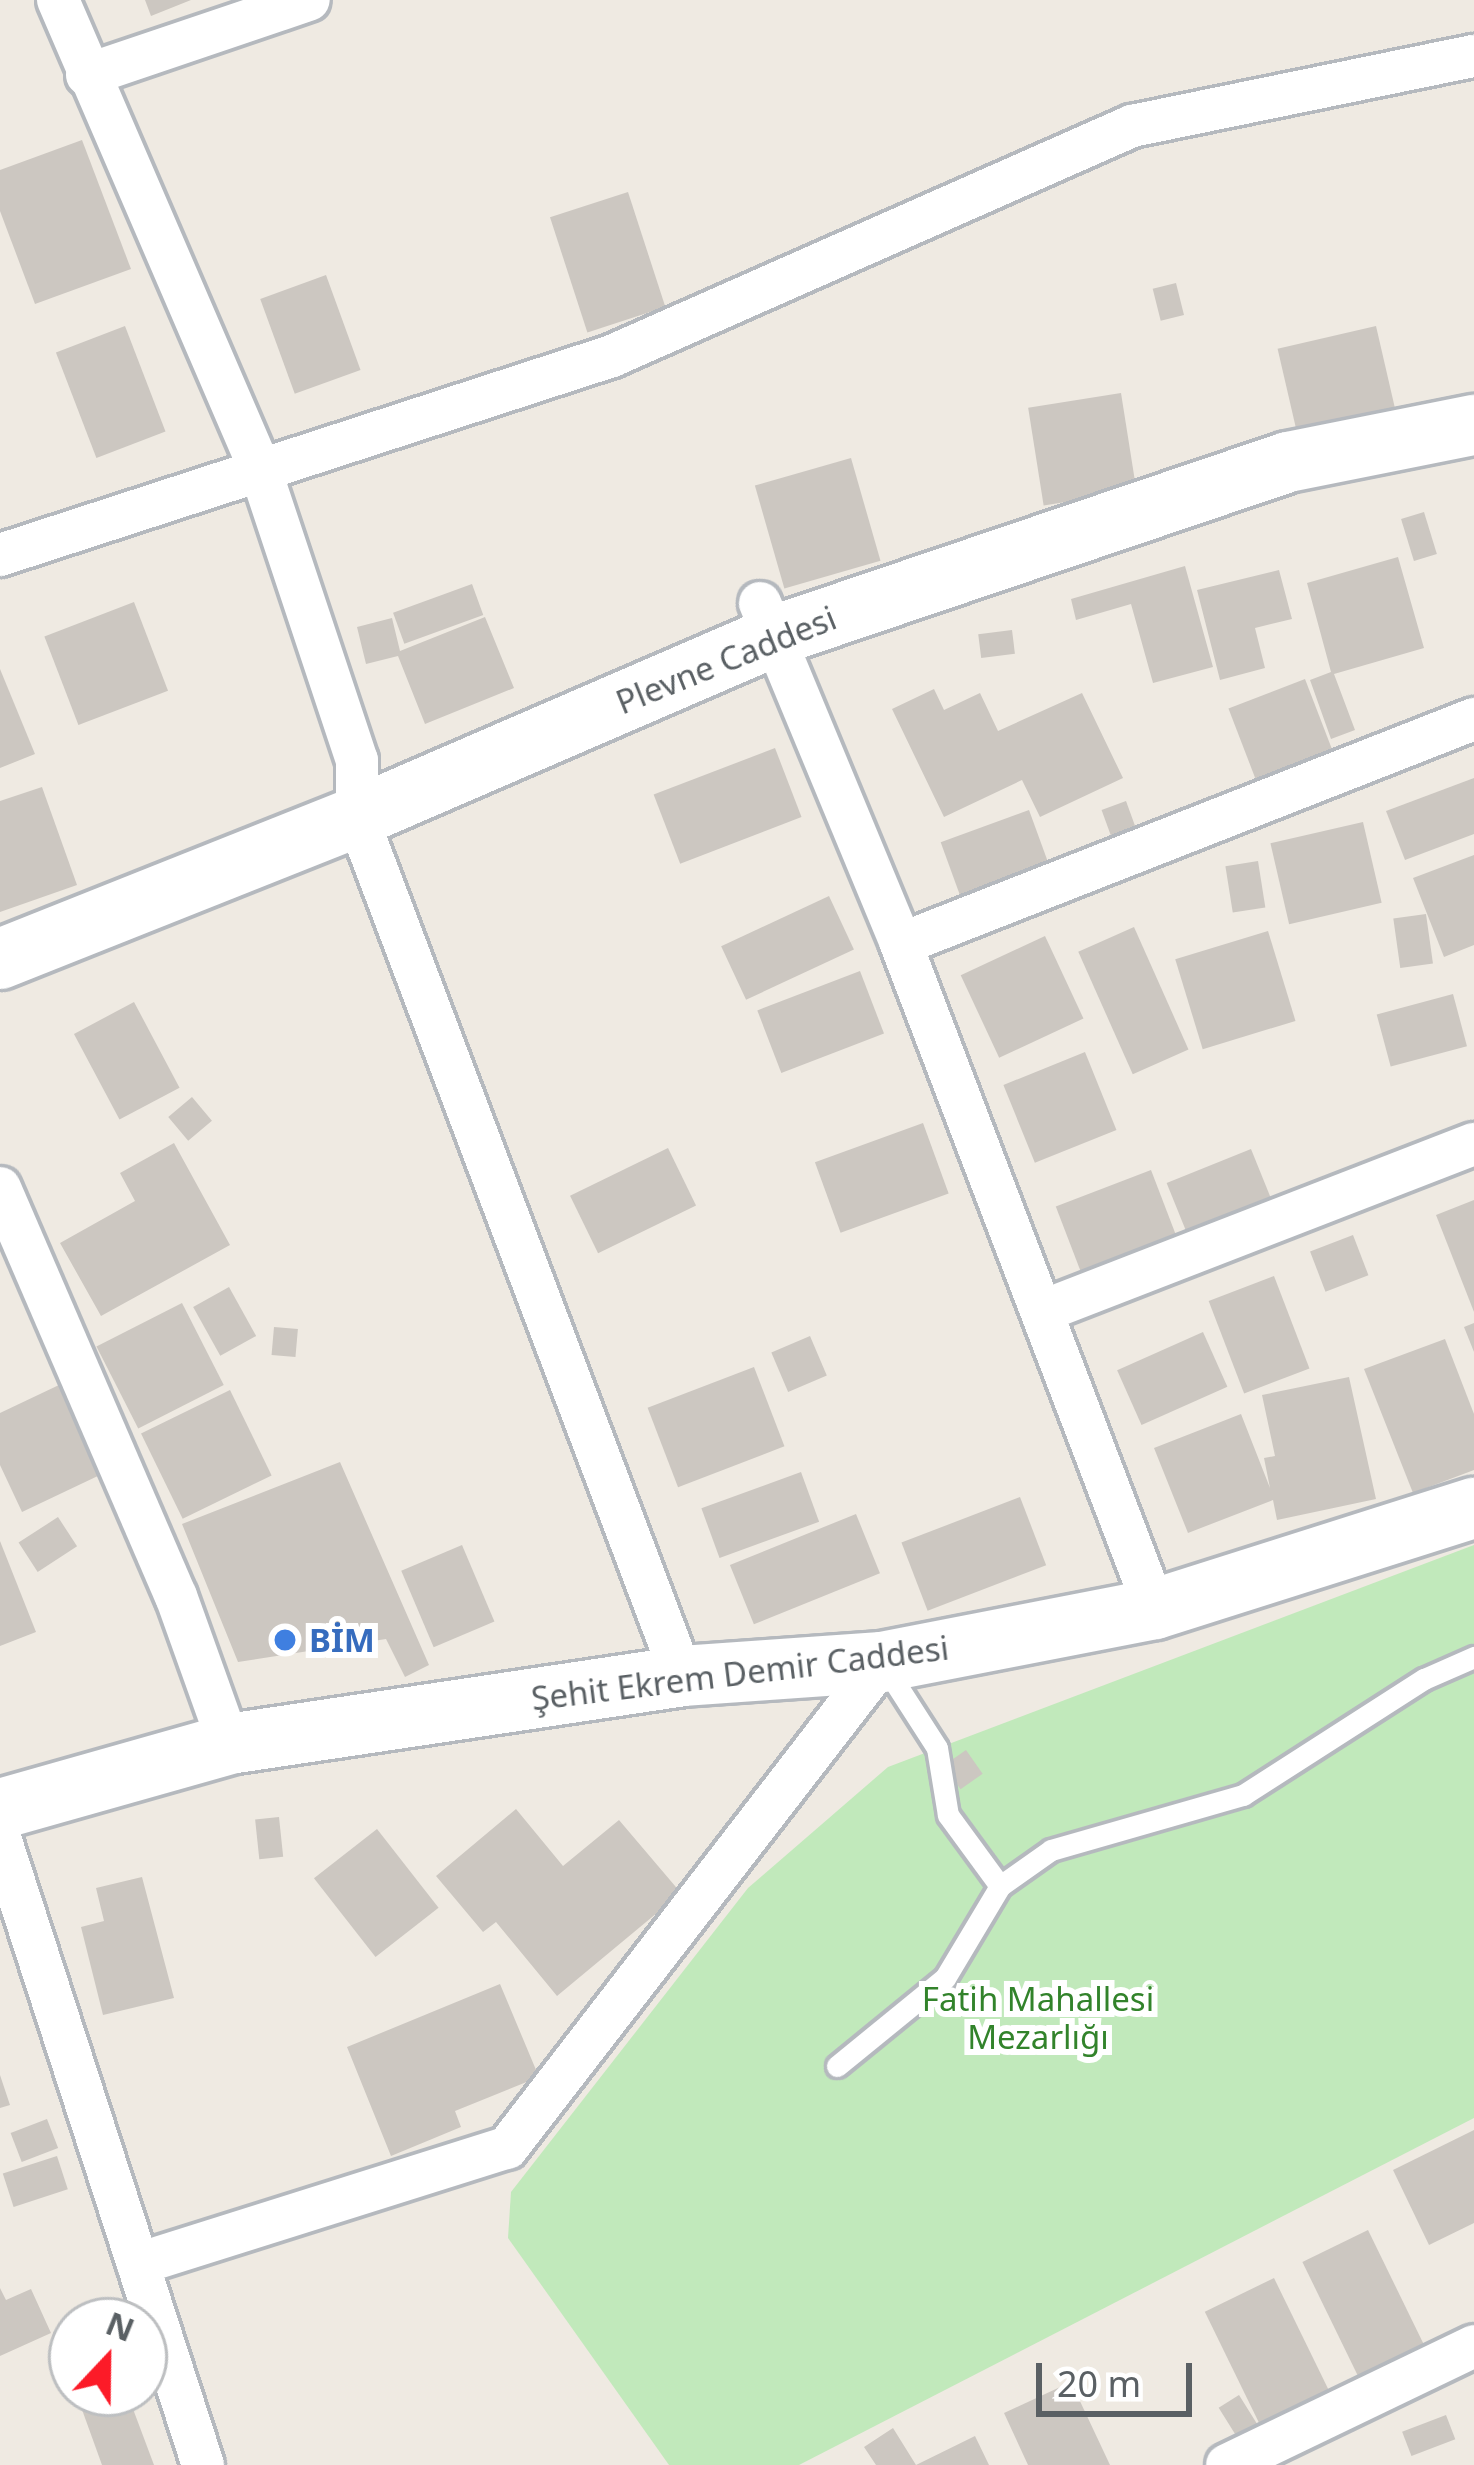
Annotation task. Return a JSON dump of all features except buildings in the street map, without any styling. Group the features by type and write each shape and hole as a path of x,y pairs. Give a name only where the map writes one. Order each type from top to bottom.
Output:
{"street":[{"path":"58,0 260,469 357,760 357,817 682,1676"},
{"path":"87,75 309,0"},
{"path":"0,555 612,356 1132,126 1474,56"},
{"name":"Plevne Caddesi","path":"0,958 357,817 768,619 1288,462 1474,425"},
{"path":"768,619 901,944 1155,1610"},
{"path":"901,944 1474,719"},
{"path":"1043,1311 1474,1144"},
{"path":"0,1188 176,1596 229,1744"},
{"name":"Şehit Ekrem Demir Caddesi","path":"0,1809 229,1744 682,1676 882,1661 1155,1610 1474,1508"},
{"path":"138,2264 507,2148 882,1661"},
{"path":"0,1838 203,2465"},
{"path":"1227,2465 1474,2346"}],"lane":[{"path":"837,2066 945,1978 1000,1886 1052,1850 1243,1795 1424,1679 1474,1657"},
{"path":"882,1661 938,1748 948,1815 1000,1886"}],"green space":[{"name":"Fatih Mahallesi Mezarlığı","path":"1474,1545 1474,2118 799,2465 669,2465 508,2238 511,2192 748,1888 888,1767"}],"place":[{"name":"BİM","path":"285,1640"}]}
